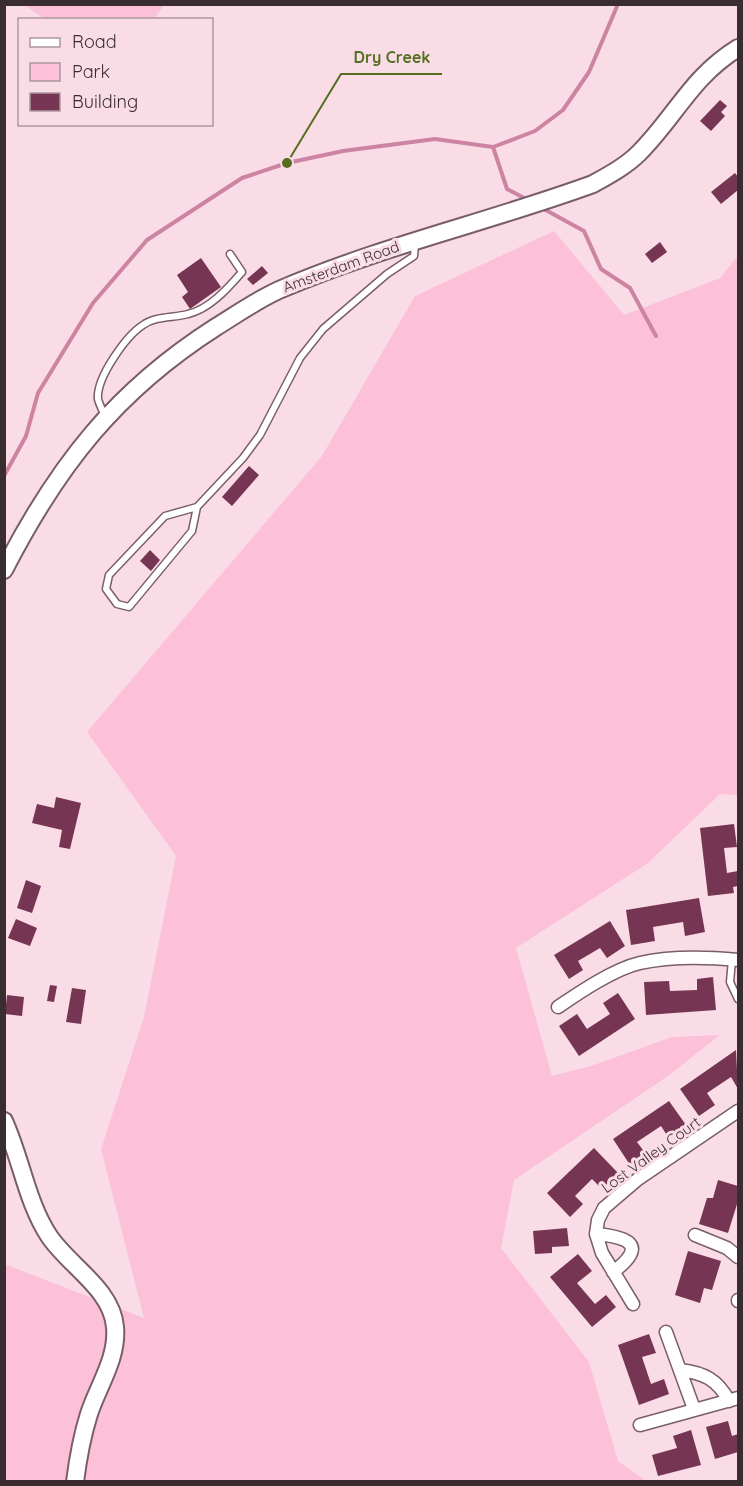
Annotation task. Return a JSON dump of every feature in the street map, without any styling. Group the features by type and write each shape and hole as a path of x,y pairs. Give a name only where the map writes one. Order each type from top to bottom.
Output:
{"main road":[{"name":"Amsterdam Road","path":"4,570 64,469 106,416 155,370 196,339 254,302 324,271 414,240 546,201 593,184 618,170 655,136 693,85 721,59 738,48"},
{"path":"4,1121 44,1227 62,1254 104,1296 116,1328 112,1357 89,1413 81,1443 75,1482"}],"street":[{"path":"558,1007 581,992 640,963 688,958 735,960"},
{"name":"Lost Valley Court","path":"596,1234 598,1220 604,1208 638,1179 738,1111"},
{"path":"613,1272 629,1260 632,1254 631,1246 620,1236 596,1234 602,1253 613,1272 633,1304"},
{"path":"695,1235 727,1248 738,1257"},
{"path":"666,1332 694,1409"},
{"path":"680,1370 708,1376 734,1400"},
{"path":"640,1425 734,1400"}],"lane":[{"path":"197,507 192,531 179,551 129,607 117,604 106,589 109,575 165,516 197,507 243,458 260,435 300,358 324,329 387,274 414,256 417,248 414,240"},
{"path":"106,416 98,400 100,384 108,367 125,343 141,326 151,320 190,314 226,291 242,272 230,254"},
{"path":"735,960 730,982 738,999"}],"green space":[{"path":"24,5 164,5 154,18 44,18"},
{"path":"554,231 624,315 720,278 738,256 738,795 720,794 648,863 516,948 552,1076 591,1066 672,1037 720,1035 668,1076 514,1180 501,1248 589,1362 618,1461 646,1481 5,1481 4,1264 144,1318 101,1149 144,1017 176,856 87,732 322,456 415,296"}],"building":[{"path":"720,100 727,106 721,112 725,116 711,131 700,121"},
{"path":"735,173 738,177 738,190 721,204 711,192"},
{"path":"660,242 667,252 652,263 645,254"},
{"path":"201,258 221,287 190,309 182,297 188,292 177,275"},
{"path":"262,266 268,273 253,285 247,279"},
{"path":"249,466 259,475 232,506 222,497"},
{"path":"150,550 160,560 151,571 140,561"},
{"path":"56,797 81,803 70,849 59,847 62,830 32,823 37,804 54,808"},
{"path":"734,824 737,847 724,848 727,873 738,871 738,886 733,887 734,893 708,896 700,828"},
{"path":"26,880 41,886 32,913 17,908"},
{"path":"699,898 705,932 685,936 683,922 653,927 655,941 631,945 626,910"},
{"path":"16,919 37,928 30,946 8,938"},
{"path":"610,921 625,946 607,958 600,948 578,961 583,970 569,979 554,955"},
{"path":"713,977 716,1010 646,1015 644,982 669,981 670,991 697,990 697,979"},
{"path":"50,985 57,986 54,1002 47,1001"},
{"path":"72,988 86,990 81,1024 66,1022"},
{"path":"618,993 635,1019 579,1056 559,1026 577,1014 587,1029 610,1014 603,1003"},
{"path":"7,995 24,997 22,1016 5,1014"},
{"path":"736,1050 738,1089 731,1077 707,1093 715,1105 699,1116 680,1089"},
{"path":"669,1101 686,1125 668,1137 661,1126 637,1142 646,1154 630,1165 613,1139"},
{"path":"594,1148 618,1173 602,1189 592,1179 575,1196 583,1204 570,1217 547,1193"},
{"path":"718,1180 738,1186 738,1201 728,1233 699,1224 707,1198 713,1198"},
{"path":"567,1228 569,1246 552,1247 552,1253 535,1254 533,1231"},
{"path":"688,1251 721,1261 712,1290 704,1288 700,1303 675,1295"},
{"path":"578,1254 592,1271 577,1283 595,1304 606,1295 616,1307 592,1327 550,1277"},
{"path":"649,1334 656,1353 642,1357 651,1384 664,1379 669,1394 639,1405 618,1345"},
{"path":"728,1421 732,1436 738,1434 738,1452 715,1459 706,1427"},
{"path":"691,1430 701,1465 658,1476 652,1455 677,1448 673,1436"}],"waterway":[{"path":"4,476 26,436 38,393 93,303 147,240 242,178 287,163 343,151 435,139 493,147 535,131 563,110 589,72 618,4"},
{"path":"493,147 507,189 528,200"},
{"path":"542,208 584,231 601,269 630,288 656,336"}],"place":[{"name":"Dry Creek","path":"287,163"}]}
